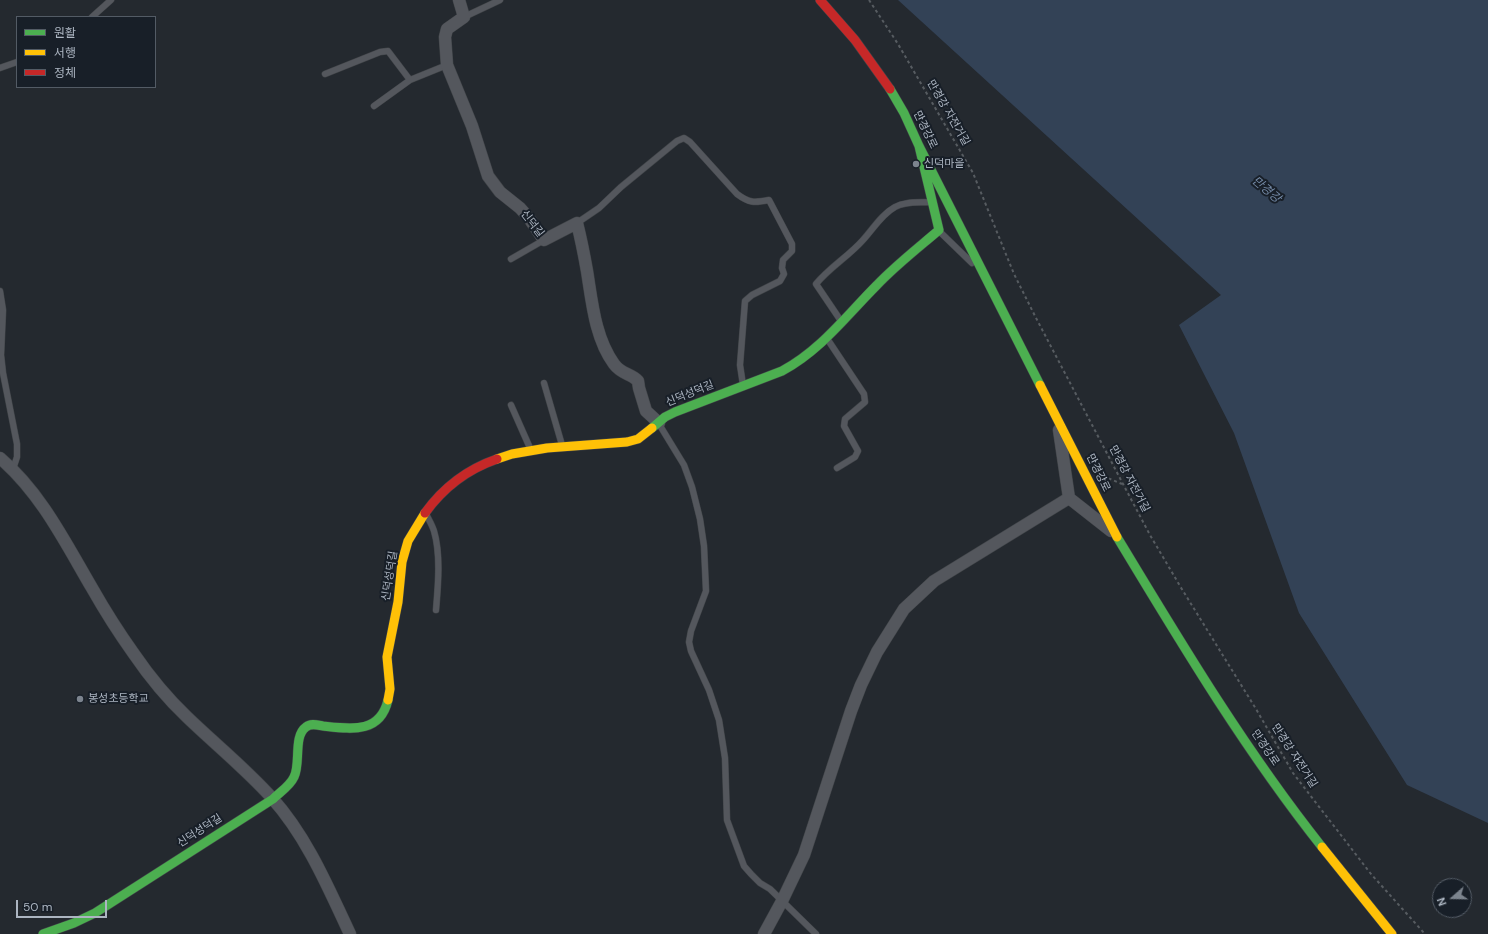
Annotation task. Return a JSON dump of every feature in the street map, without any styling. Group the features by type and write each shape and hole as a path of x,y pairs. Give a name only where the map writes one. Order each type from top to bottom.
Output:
{"street":[{"path":"459,0 464,18"},
{"name":"만경강로","path":"820,0 838,20 878,71 904,114 1114,532 1193,662 1291,808 1392,934"},
{"name":"신덕길","path":"464,18 447,29 445,37 447,65 472,126 488,176 500,192 520,208 529,218 544,240 577,222"},
{"path":"919,146 939,230"},
{"path":"577,222 595,318 606,350 619,370 627,375 634,376 638,381 646,411 658,423"},
{"name":"신덕성덕길","path":"43,934 67,926 95,913 273,799 286,787 294,777 298,768 299,738 303,730 311,725 361,729 378,721 384,712 389,699 390,687 387,658 397,608 402,561 407,546 426,513 449,486 479,466 517,452 562,446 622,443 635,440 644,435 667,415 797,364 827,339 875,286 939,230"},
{"path":"1057,421 1069,498 1114,532"},
{"path":"0,458 13,469 49,514 114,625 151,676 185,716 245,770 273,799 308,850 350,934"},
{"path":"764,934 804,855 850,711 877,652 904,609 934,581 1069,498"}],"lane":[{"path":"93,16 111,0"},
{"path":"464,18 500,0"},
{"path":"325,74 380,52 388,51 410,80"},
{"path":"0,68 16,62"},
{"path":"374,106 410,80 447,65"},
{"path":"577,222 600,208 621,186 677,141 684,138 690,142 737,194 746,200 757,203 769,200 792,244 792,251 783,260 782,268 784,274 780,281 752,295 745,301 740,365 743,386"},
{"path":"842,322 816,284 826,272 862,241 889,210 905,203 932,202"},
{"path":"939,230 987,279"},
{"path":"511,259 544,240"},
{"path":"0,291 3,310 1,355 3,373 17,444 17,457 13,469"},
{"path":"827,339 864,394 865,402 845,419 844,426 858,451 855,457 837,468"},
{"path":"544,384 562,446"},
{"path":"511,405 531,450"},
{"path":"658,423 684,465 692,487 700,519 704,546 706,591 691,631 689,642 691,651 709,690 719,720 725,758 727,820 744,866 760,883 770,889 816,934"},
{"path":"426,513 434,532 437,554 438,576 436,610"}],"path":[{"name":"만경강 자전거길","path":"869,0 898,44 973,173 1014,274 1119,477 1154,541 1293,773 1371,874 1425,934"}],"water":[{"name":"만경강","path":"898,0 1488,0 1488,823 1407,785 1299,613 1234,433 1179,325 1221,295"}],"traffic: fast":[{"path":"890,89 904,113 919,146 1040,385"},
{"path":"652,428 665,417 675,412 782,371 796,363 821,343 884,278 939,230 919,146"},
{"path":"1117,537 1240,734 1266,773 1322,847"},
{"path":"43,934 74,923 95,913 273,799 294,777 297,765 298,743 302,731 306,727 310,725 344,728 363,727 378,719 384,711 388,700"}],"traffic: slow":[{"path":"1040,385 1117,537"},
{"path":"497,459 512,454 547,448 627,442 638,439 652,428"},
{"path":"388,700 390,689 387,657 398,602 402,562 408,541 425,513"},
{"path":"1322,847 1392,934"}],"traffic: jam":[{"path":"820,0 855,40 890,89"},
{"path":"425,513 440,495 457,480 476,468 497,459"}],"place":[{"name":"신덕마을","path":"916,164"},
{"name":"봉성초등학교","path":"80,699"}]}
